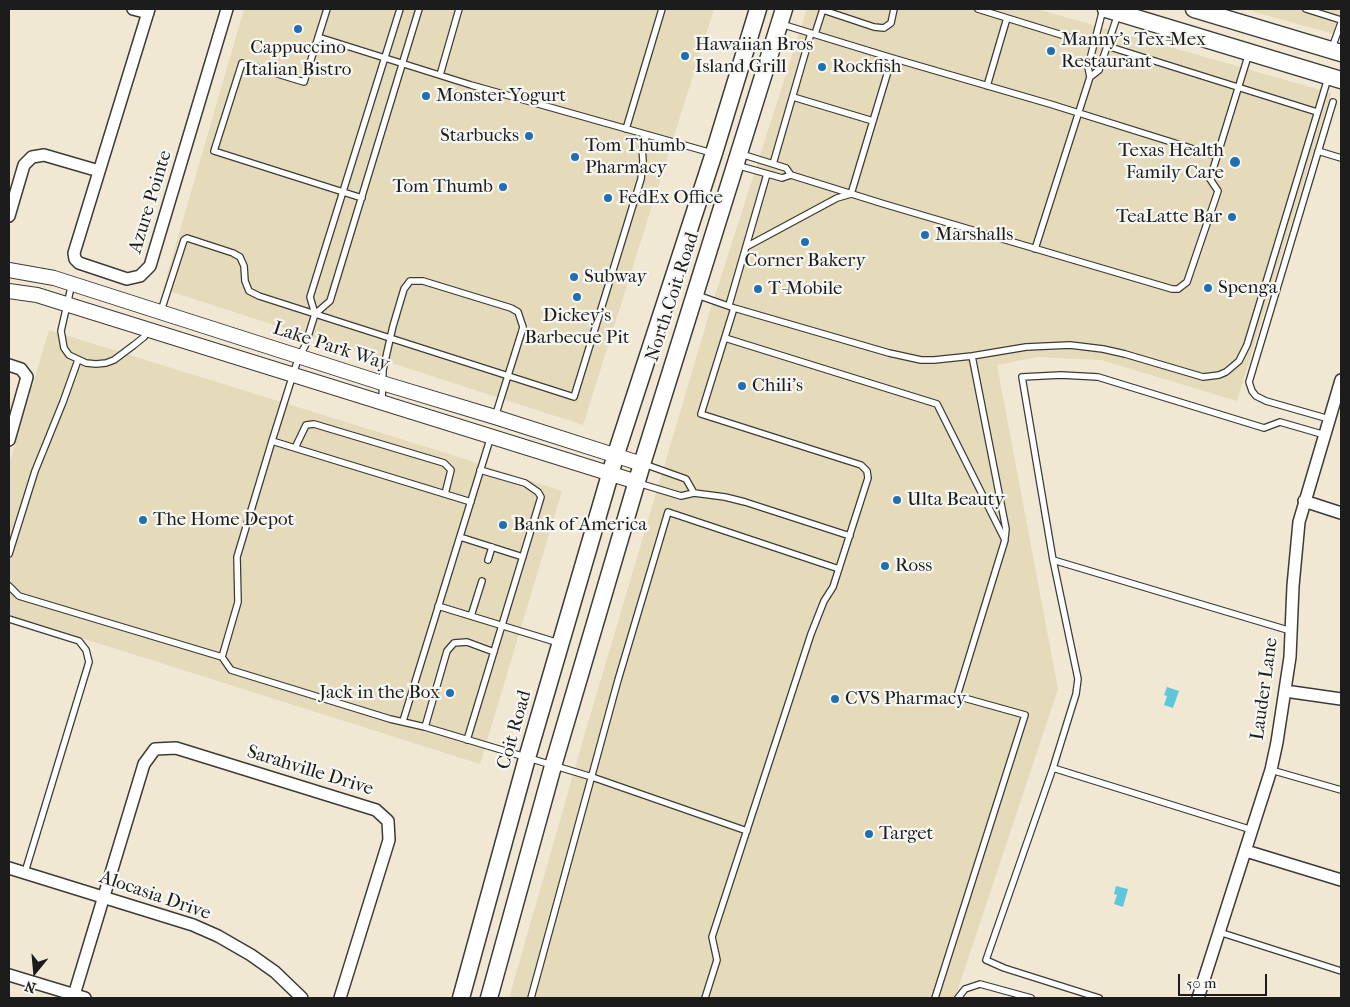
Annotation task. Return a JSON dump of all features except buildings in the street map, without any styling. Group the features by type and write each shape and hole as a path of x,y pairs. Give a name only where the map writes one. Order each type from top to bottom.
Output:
{"main road":[{"name":"North Coit Road","path":"610,474 714,153 758,9"},
{"path":"1194,9 1336,52"},
{"path":"1112,10 1335,78"},
{"name":"North Coit Road","path":"636,482 782,16"},
{"path":"714,153 738,159"},
{"name":"Coit Road","path":"461,998 610,474"},
{"path":"489,998 553,766 636,482"}],"street":[{"path":"9,212 24,165 32,157 44,155 99,171 149,11 133,9"},
{"name":"Azure Pointe","path":"99,171 74,253 75,259 79,264 128,278 140,276 150,266 227,9"},
{"name":"Lake Park Way","path":"9,270 41,274 72,283 382,383 616,454 642,464"},
{"name":"Lake Park Way","path":"9,291 37,295 67,304 636,482"},
{"path":"9,364 21,369 27,377 9,440"},
{"name":"Lauder Lane","path":"1198,998 1271,770 1290,657 1295,554 1299,522 1341,380"},
{"path":"1304,501 1341,513"},
{"path":"1285,691 1341,699"},
{"name":"Sarahville Drive","path":"103,897 144,764 155,749 176,748 376,810 388,821 389,840 340,998"},
{"path":"1246,851 1341,880"},
{"name":"Alocasia Drive","path":"9,868 169,916 218,936 275,972 302,998"},
{"path":"74,995 103,897"},
{"path":"9,975 85,998"}],"lane":[{"path":"326,9 304,82 242,63 214,151 362,198"},
{"path":"315,314 310,297 400,9"},
{"path":"222,656 238,602 237,557 272,441 299,356 305,346 315,314 330,301 419,9"},
{"path":"440,75 459,9"},
{"path":"626,129 662,9"},
{"path":"773,164 813,34 823,10 874,27 884,28 891,23 894,9"},
{"path":"978,9 1094,45"},
{"path":"1306,9 1341,21 1336,52"},
{"path":"1036,249 1090,77 1088,67 1094,45 1112,10"},
{"path":"1090,77 1099,70 1107,46 1112,10"},
{"path":"782,16 813,34 1216,156"},
{"path":"987,86 1007,18"},
{"path":"318,37 440,75 714,153"},
{"path":"1107,46 1317,112"},
{"path":"738,159 767,174 782,178 791,175 1172,289 1178,288 1188,282 1218,191 1210,179 1249,52"},
{"path":"851,194 892,58"},
{"path":"695,294 905,357 934,360 1026,347 1087,346 1125,354 1203,377 1212,377 1226,372 1239,361 1247,345 1317,112 1335,78"},
{"path":"793,97 872,121"},
{"path":"1330,419 1266,401 1256,396 1249,382 1333,102"},
{"path":"161,312 184,240 187,238 240,257 244,266 245,281 249,290 254,293 574,397 641,179 642,147 647,134"},
{"path":"1318,151 1341,158"},
{"path":"738,159 773,164 786,168 791,175"},
{"path":"705,998 717,960 712,937 813,627 824,601 833,587 868,478 865,468 861,465 701,414 725,338 746,247 767,174"},
{"path":"746,247 837,198 851,194"},
{"path":"382,403 382,383 390,338 404,289 410,281 423,281 511,308 518,312 523,328 495,417"},
{"path":"72,283 61,331 64,348 69,355 78,360 96,364 114,360 134,346 149,330"},
{"path":"725,338 937,404 1005,540"},
{"path":"935,998 1025,715 957,696 1005,540 1006,529 972,356"},
{"path":"9,554 35,471 64,402 78,360"},
{"path":"1099,998 1004,968 986,960 1053,768 1076,694 1078,679 1053,560 1022,378 1061,375 1098,377 1264,428 1280,422 1325,435"},
{"path":"295,448 306,425 314,424 444,463 451,470 445,494"},
{"path":"403,721 491,436"},
{"path":"272,441 471,502"},
{"path":"642,464 686,480 694,493"},
{"path":"467,740 541,497 538,492 525,483 480,470"},
{"path":"636,482 681,496 694,493 745,502 850,536"},
{"path":"531,998 618,680 668,512 839,569"},
{"path":"460,537 523,557"},
{"path":"488,560 492,548"},
{"path":"1053,560 1291,631"},
{"path":"471,616 482,582"},
{"path":"9,586 19,596 222,656 231,670 390,719 424,727 592,777 747,831"},
{"path":"438,606 561,644"},
{"path":"9,619 79,641 86,650 89,662 25,872"},
{"path":"424,727 447,650 454,643 467,642 494,652"},
{"path":"1053,768 1252,830"},
{"path":"1271,770 1341,790"},
{"path":"1219,932 1341,971"},
{"path":"958,998 965,989 980,984 1031,998"}],"shaded area":[{"path":"244,9 714,9 583,425 163,289"},
{"path":"807,9 1037,9 1331,93 1237,401 1101,360 1038,357 997,365 1058,689 955,998 509,998 710,311"},
{"path":"1244,9 1341,9 1341,36"},
{"path":"49,330 562,491 480,764 9,615 9,465"}],"water":[{"path":"1167,687 1179,691 1173,708 1164,705 1167,696 1164,695"},
{"path":"1116,886 1128,889 1123,907 1114,904 1117,895 1114,894"}],"place":[{"name":"Cappuccino Italian Bistro","path":"298,29"},
{"name":"Manny's Tex-Mex Restaurant","path":"1051,51"},
{"name":"Hawaiian Bros Island Grill","path":"685,56"},
{"name":"Rockfish","path":"822,67"},
{"name":"Monster Yogurt","path":"426,96"},
{"name":"Starbucks","path":"529,136"},
{"name":"Tom Thumb Pharmacy","path":"575,157"},
{"name":"Texas Health Family Care","path":"1235,162"},
{"name":"Tom Thumb","path":"503,187"},
{"name":"FedEx Office","path":"608,198"},
{"name":"TeaLatte Bar","path":"1232,217"},
{"name":"Marshalls","path":"925,235"},
{"name":"Corner Bakery","path":"805,242"},
{"name":"Subway","path":"574,277"},
{"name":"Spenga","path":"1208,288"},
{"name":"T-Mobile","path":"758,289"},
{"name":"Dickey's Barbecue Pit","path":"577,297"},
{"name":"Chili's","path":"742,386"},
{"name":"Ulta Beauty","path":"897,500"},
{"name":"The Home Depot","path":"143,520"},
{"name":"Bank of America","path":"503,525"},
{"name":"Ross","path":"885,566"},
{"name":"Jack in the Box","path":"450,693"},
{"name":"CVS Pharmacy","path":"835,699"},
{"name":"Target","path":"869,834"}]}
